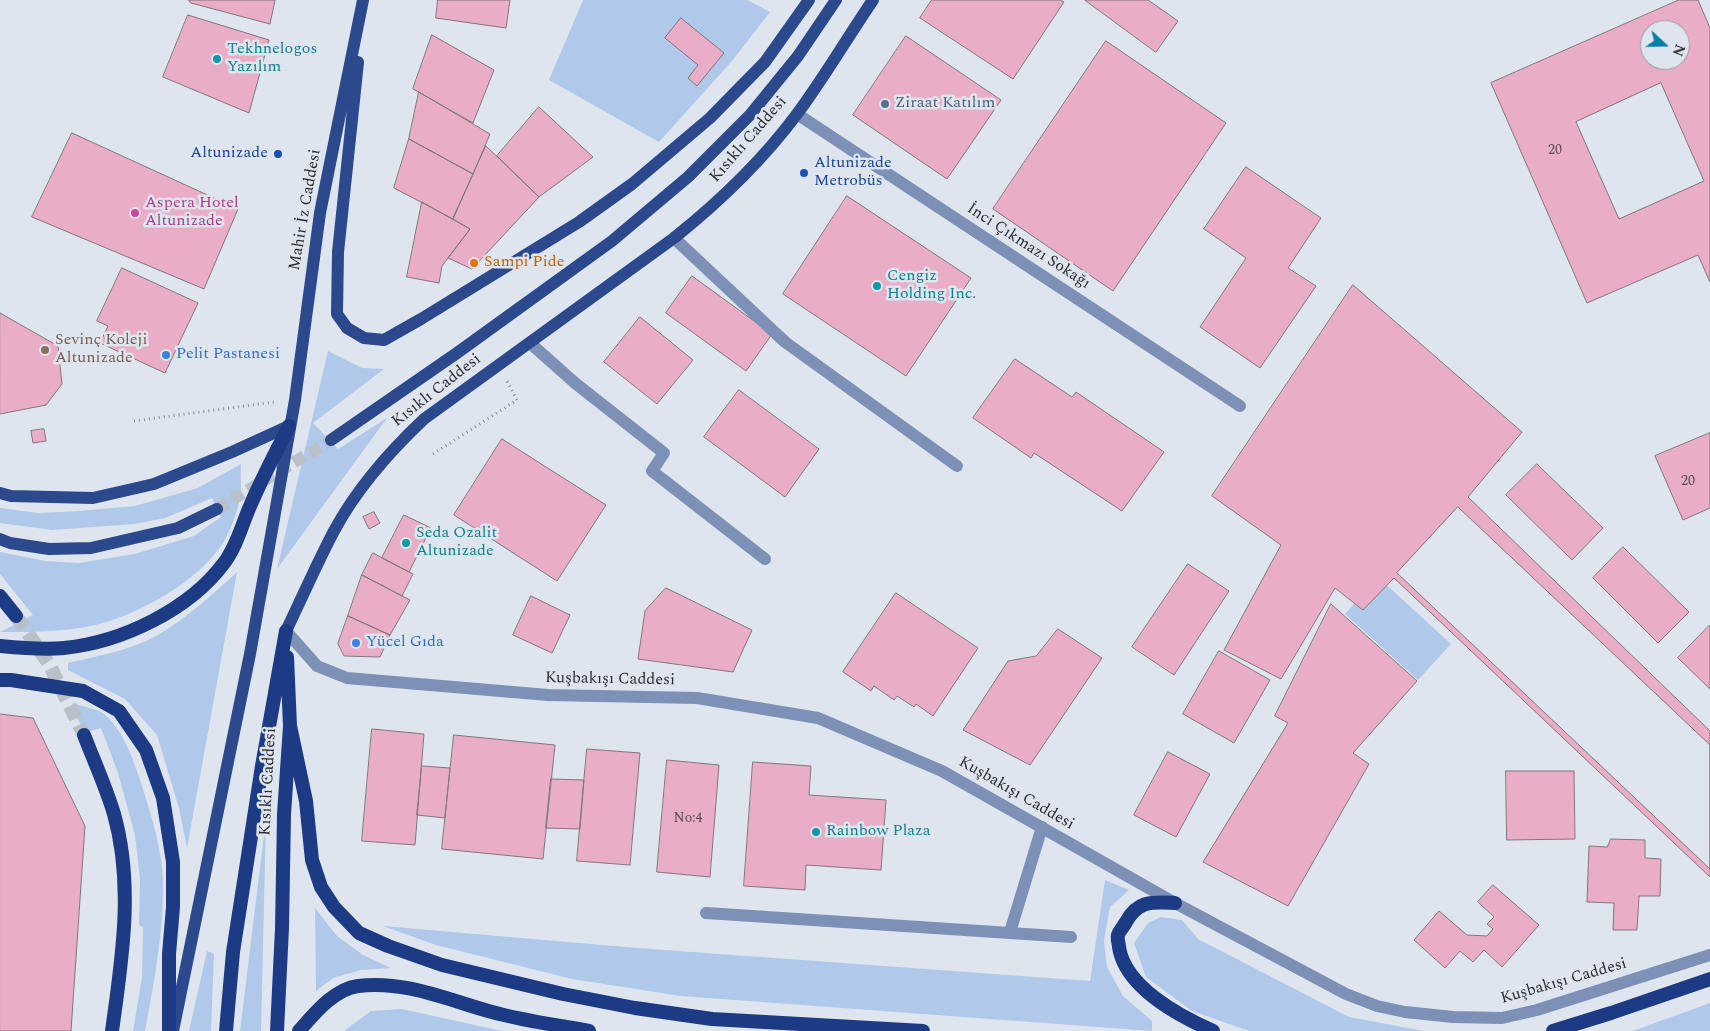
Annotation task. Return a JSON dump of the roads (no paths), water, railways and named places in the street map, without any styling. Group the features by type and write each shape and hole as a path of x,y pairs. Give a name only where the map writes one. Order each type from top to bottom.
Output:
{"highway":[{"path":"0,646 65,648 118,636 152,621 182,603 205,584 225,562 238,537 250,505 289,426"},
{"path":"0,596 16,616"},
{"name":"Kısıklı Caddesi","path":"277,1031 282,928 284,814 290,726 286,631"},
{"path":"226,1031 233,952 262,766 286,631"},
{"path":"0,680 83,691 119,711 146,750 163,798 173,862 173,907 169,954 171,1031"},
{"path":"290,726 306,801 312,860 320,887 334,907 359,933 388,946 442,965 563,994 635,1008 712,1019 922,1031"},
{"path":"84,735 112,807 122,855 126,903 121,970 112,1031"},
{"path":"1175,903 1150,902 1132,911 1118,936 1121,957 1132,976 1151,996 1194,1023 1213,1031"},
{"path":"1554,1031 1710,979"},
{"path":"299,1031 319,1008 336,995 357,986 399,986 436,995 493,1013 589,1031"}],"main road":[{"path":"364,0 338,252 337,314 347,328 364,338 384,340 580,222 632,184 710,118 765,62 809,0"},
{"name":"Mahir İz Caddesi","path":"289,426 295,400 320,213 364,0"},
{"path":"331,440 457,353 612,241 688,177 750,115 798,56 836,0"},
{"name":"Kısıklı Caddesi","path":"286,631 334,530 366,482 393,448 424,419 674,238 709,210 755,164 797,114 872,0"},
{"path":"0,494 11,496 93,498 154,484 289,426"},
{"path":"171,1031 250,654 289,426"},
{"path":"0,540 50,548 91,548 178,528 217,509"}],"street":[{"name":"İnci Çıkmazı Sokağı","path":"797,114 1240,406"},
{"path":"674,238 785,342 957,466"},
{"path":"530,343 575,383 664,453 652,471 765,559"},
{"name":"Kuşbakışı Caddesi","path":"286,631 317,666 346,678 548,695 697,698 818,718 942,770 1175,903 1346,994 1377,1006 1405,1012 1454,1017 1502,1018 1537,1010 1710,955"},
{"path":"1010,932 1042,827"},
{"path":"706,913 1071,937"}],"tunnel":[{"path":"217,509 331,440"},
{"path":"16,616 49,664 84,735"}],"place":[{"name":"Tekhnelogos Yazılım","path":"217,59"},
{"name":"Ziraat Katılım","path":"885,104"},
{"name":"Altunizade","path":"278,154"},
{"name":"Altunizade Metrobüs","path":"804,173"},
{"name":"Aspera Hotel Altunizade","path":"135,213"},
{"name":"Sampi Pide","path":"474,263"},
{"name":"Cengiz Holding Inc.","path":"877,286"},
{"name":"Sevinç Koleji Altunizade","path":"45,350"},
{"name":"Pelit Pastanesi","path":"166,355"},
{"name":"Seda Ozalit Altunizade","path":"406,543"},
{"name":"Yücel Gıda","path":"356,643"},
{"name":"Rainbow Plaza","path":"816,832"}]}
